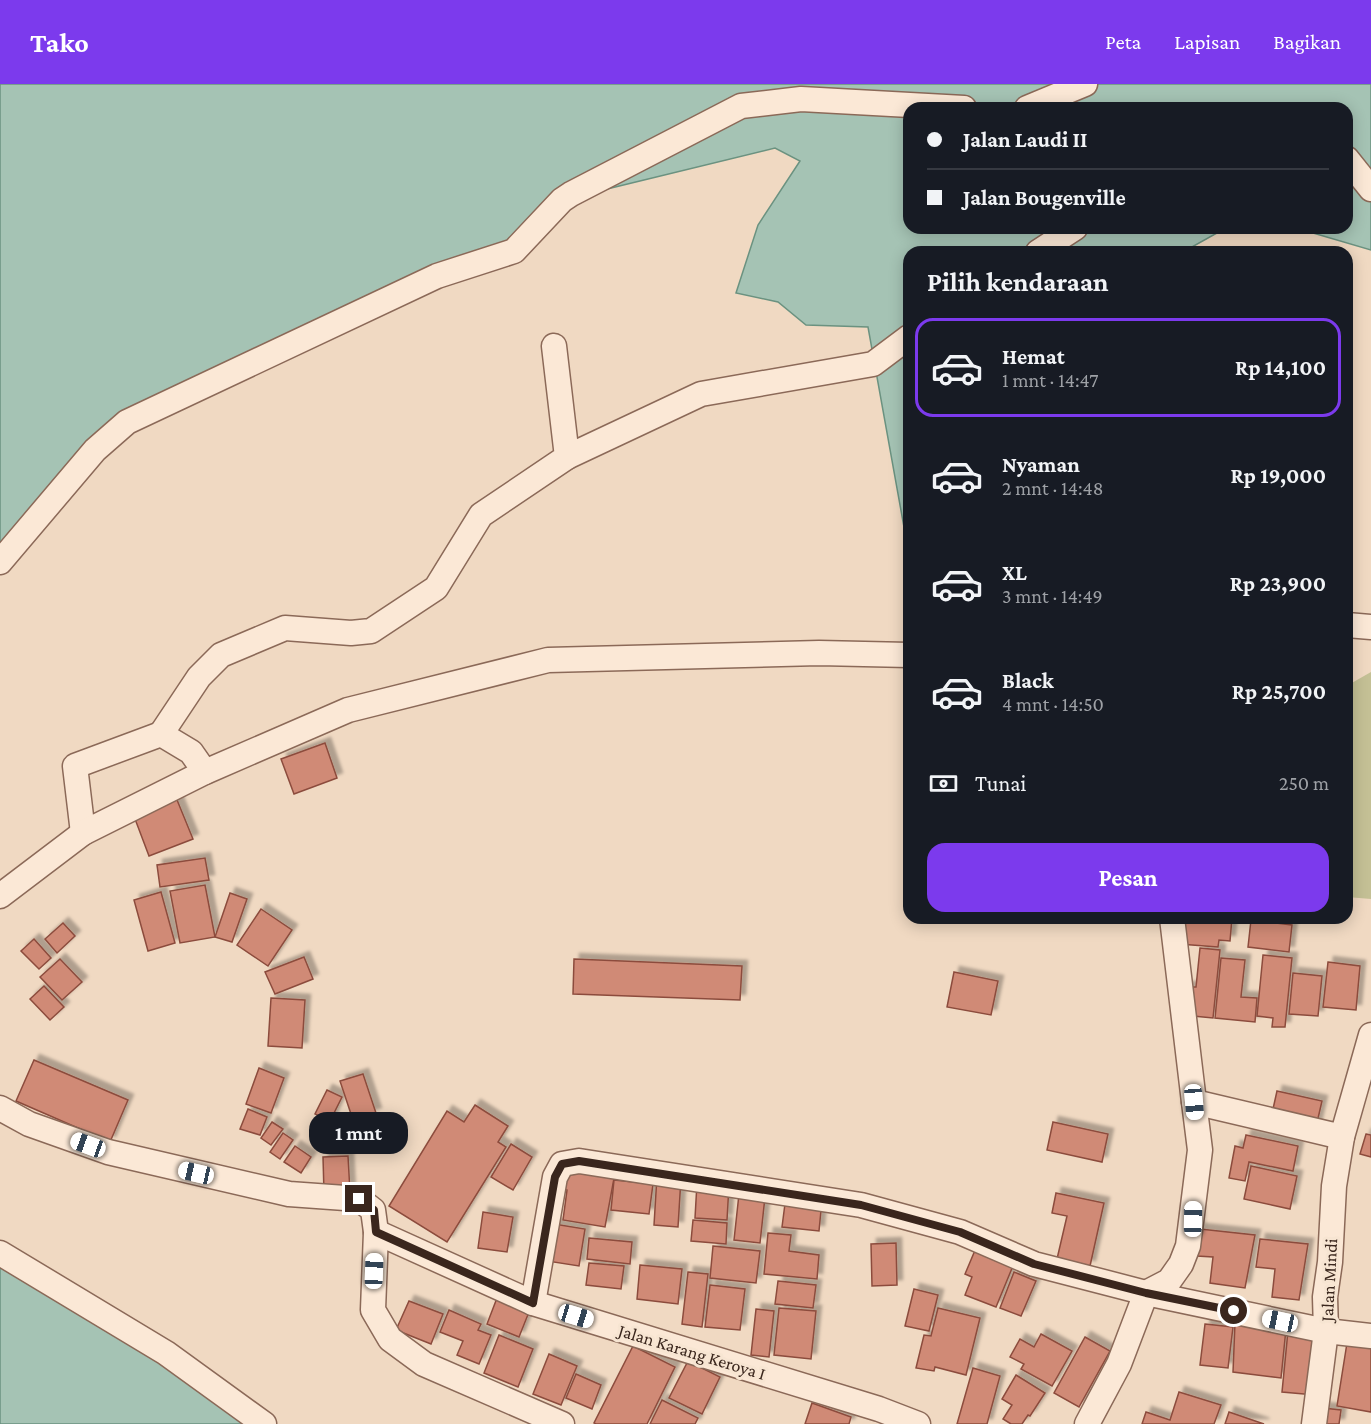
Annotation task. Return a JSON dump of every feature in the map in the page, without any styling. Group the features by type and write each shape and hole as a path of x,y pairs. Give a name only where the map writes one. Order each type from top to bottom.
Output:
{"street":[{"path":"1042,102 1085,84"},
{"path":"0,562 95,450 127,422 437,276 514,251 562,200 741,106 801,99 903,105"},
{"path":"1353,166 1371,189"},
{"path":"1047,246 1066,234"},
{"path":"83,833 75,766 161,734 199,677 221,655 285,628 351,633 371,631 436,588 481,515 567,457 701,394 873,364 903,342"},
{"path":"554,346 567,457"},
{"path":"1353,626 1371,627"},
{"path":"0,896 83,833 205,772 348,710 548,660 819,653 903,655"},
{"path":"161,734 191,752 205,772"},
{"path":"1087,1424 1119,1364 1146,1293 1169,1281 1181,1264 1188,1246 1200,1150 1173,924"},
{"name":"Jalan Mindi","path":"1314,1424 1326,1331 1325,1297 1330,1262 1334,1186 1342,1137 1371,1035"},
{"path":"1194,1102 1342,1137"},
{"path":"0,1108 29,1124 108,1152 289,1194 359,1199 374,1210 376,1232 373,1310 390,1339 424,1364 562,1424"},
{"path":"533,1303 555,1177 562,1164 579,1161 861,1205 960,1232 1034,1264 1146,1293 1326,1331 1371,1336"},
{"name":"Jalan Karang Keroya I","path":"376,1232 533,1303 876,1417 918,1424"},
{"path":"0,1253 166,1353 264,1424"}],"shaded area":[{"path":"0,84 1371,84 1371,250 1316,234 1353,234 1353,102 903,102 903,234 1215,234 1194,246 903,246 903,522 868,327 806,325 778,302 736,293 758,225 800,161 775,148 562,200 513,243 161,400 0,555"},
{"path":"1371,672 1371,899 1353,898 1353,682"},
{"path":"0,1259 67,1297 250,1424 0,1424"}],"building":[{"path":"325,743 337,778 294,794 281,759"},
{"path":"175,795 193,839 149,856 132,811"},
{"path":"205,858 209,880 160,887 157,865"},
{"path":"205,885 215,937 180,943 170,891"},
{"path":"161,892 175,943 148,951 134,900"},
{"path":"230,893 247,899 232,942 215,937"},
{"path":"261,909 292,930 268,966 237,945"},
{"path":"63,923 75,936 57,953 45,939"},
{"path":"1181,924 1231,924 1230,941 1219,940 1218,947 1179,944"},
{"path":"1251,924 1292,925 1289,952 1248,947"},
{"path":"34,939 51,958 39,969 21,951"},
{"path":"1200,948 1220,950 1213,1018 1193,1016 1187,987 1196,987"},
{"path":"1263,955 1292,958 1285,1027 1272,1027 1273,1018 1257,1016"},
{"path":"304,957 313,979 275,994 265,972"},
{"path":"1221,958 1245,960 1241,997 1257,998 1255,1022 1215,1018"},
{"path":"60,959 82,982 62,1000 40,977"},
{"path":"574,959 742,966 740,1000 573,994"},
{"path":"1328,962 1360,966 1356,1010 1323,1007"},
{"path":"954,972 998,981 991,1015 947,1007"},
{"path":"1293,973 1322,976 1318,1016 1289,1014"},
{"path":"44,986 64,1007 50,1020 30,999"},
{"path":"271,998 305,1000 302,1048 268,1046"},
{"path":"34,1060 128,1100 110,1142 16,1101"},
{"path":"259,1068 284,1078 271,1113 246,1104"},
{"path":"363,1074 376,1113 353,1120 340,1081"},
{"path":"327,1090 342,1097 330,1121 315,1114"},
{"path":"1277,1091 1322,1101 1316,1127 1271,1118"},
{"path":"475,1105 508,1126 498,1142 506,1147 447,1242 389,1206 447,1111 464,1122"},
{"path":"248,1109 267,1117 260,1135 240,1129"},
{"path":"272,1122 283,1129 271,1145 261,1138"},
{"path":"1053,1122 1108,1134 1102,1162 1047,1150"},
{"path":"283,1133 293,1140 280,1159 270,1152"},
{"path":"1366,1134 1371,1135 1371,1157 1360,1154"},
{"path":"1246,1135 1298,1146 1293,1171 1249,1162 1245,1181 1229,1178 1235,1146 1243,1148"},
{"path":"511,1144 532,1157 513,1190 491,1177"},
{"path":"295,1146 311,1157 301,1173 284,1162"},
{"path":"348,1156 350,1192 324,1193 323,1157"},
{"path":"1251,1166 1297,1176 1290,1209 1244,1199"},
{"path":"571,1170 615,1173 605,1227 563,1220 567,1190 557,1188"},
{"path":"657,1176 681,1178 678,1227 654,1225"},
{"path":"614,1180 653,1184 649,1214 611,1210"},
{"path":"697,1183 729,1185 727,1220 695,1218"},
{"path":"1056,1193 1104,1203 1090,1266 1057,1259 1067,1216 1052,1213"},
{"path":"739,1194 765,1197 760,1243 734,1240"},
{"path":"786,1196 822,1200 819,1231 782,1227"},
{"path":"483,1212 513,1217 507,1252 478,1248"},
{"path":"693,1220 727,1223 726,1244 691,1241"},
{"path":"554,1224 585,1229 579,1266 547,1261"},
{"path":"1200,1229 1255,1235 1245,1288 1210,1283 1213,1257 1197,1256"},
{"path":"768,1233 791,1235 789,1251 819,1255 817,1279 764,1274"},
{"path":"589,1238 632,1242 630,1264 587,1259"},
{"path":"1260,1239 1308,1244 1299,1300 1272,1297 1275,1269 1256,1267"},
{"path":"896,1243 897,1285 872,1286 871,1244"},
{"path":"713,1246 760,1251 756,1283 710,1278"},
{"path":"976,1248 1015,1261 996,1307 965,1295 972,1277 965,1274"},
{"path":"589,1263 624,1266 621,1289 586,1285"},
{"path":"640,1265 682,1269 678,1304 637,1299"},
{"path":"688,1272 708,1274 702,1327 682,1324"},
{"path":"1014,1272 1036,1281 1021,1316 1000,1308"},
{"path":"778,1281 816,1285 813,1308 775,1304"},
{"path":"710,1285 745,1289 740,1330 705,1327"},
{"path":"914,1289 938,1295 929,1331 905,1326"},
{"path":"497,1298 529,1312 519,1337 487,1324"},
{"path":"409,1301 443,1314 431,1344 396,1330"},
{"path":"779,1308 816,1311 811,1359 774,1355"},
{"path":"938,1308 980,1318 966,1375 935,1367 934,1371 916,1368 924,1335 931,1336"},
{"path":"756,1309 774,1311 769,1357 751,1355"},
{"path":"449,1310 481,1324 478,1330 491,1335 479,1364 457,1355 463,1341 440,1332"},
{"path":"1235,1323 1286,1329 1281,1378 1233,1372"},
{"path":"1205,1324 1233,1327 1228,1368 1200,1365"},
{"path":"1288,1331 1321,1334 1315,1395 1282,1392"},
{"path":"1041,1334 1072,1351 1052,1386 1021,1369 1024,1364 1010,1357 1020,1339 1034,1347"},
{"path":"499,1335 533,1349 518,1387 484,1373"},
{"path":"1085,1337 1110,1351 1079,1407 1054,1393"},
{"path":"1347,1343 1371,1346 1371,1412 1337,1406"},
{"path":"633,1346 675,1367 647,1424 596,1424 594,1423"},
{"path":"549,1354 577,1366 561,1405 533,1394"},
{"path":"688,1361 720,1377 702,1414 669,1398"},
{"path":"973,1368 1000,1376 987,1424 957,1424"},
{"path":"576,1374 601,1385 592,1409 566,1398"},
{"path":"1016,1375 1045,1393 1022,1424 1011,1424 1003,1419 1012,1405 1002,1399"},
{"path":"1179,1392 1221,1405 1214,1424 1142,1424 1146,1412 1170,1420"},
{"path":"662,1400 698,1418 695,1424 650,1424"},
{"path":"812,1403 851,1417 849,1424 805,1424"},
{"path":"1323,1408 1341,1410 1339,1424 1321,1424"},
{"path":"1229,1412 1264,1424 1225,1424"}],"route":[{"path":"359,1199 374,1210 376,1232 533,1303 555,1177 562,1164 579,1161 861,1205 960,1232 1034,1264 1146,1293 1234,1311"}]}
